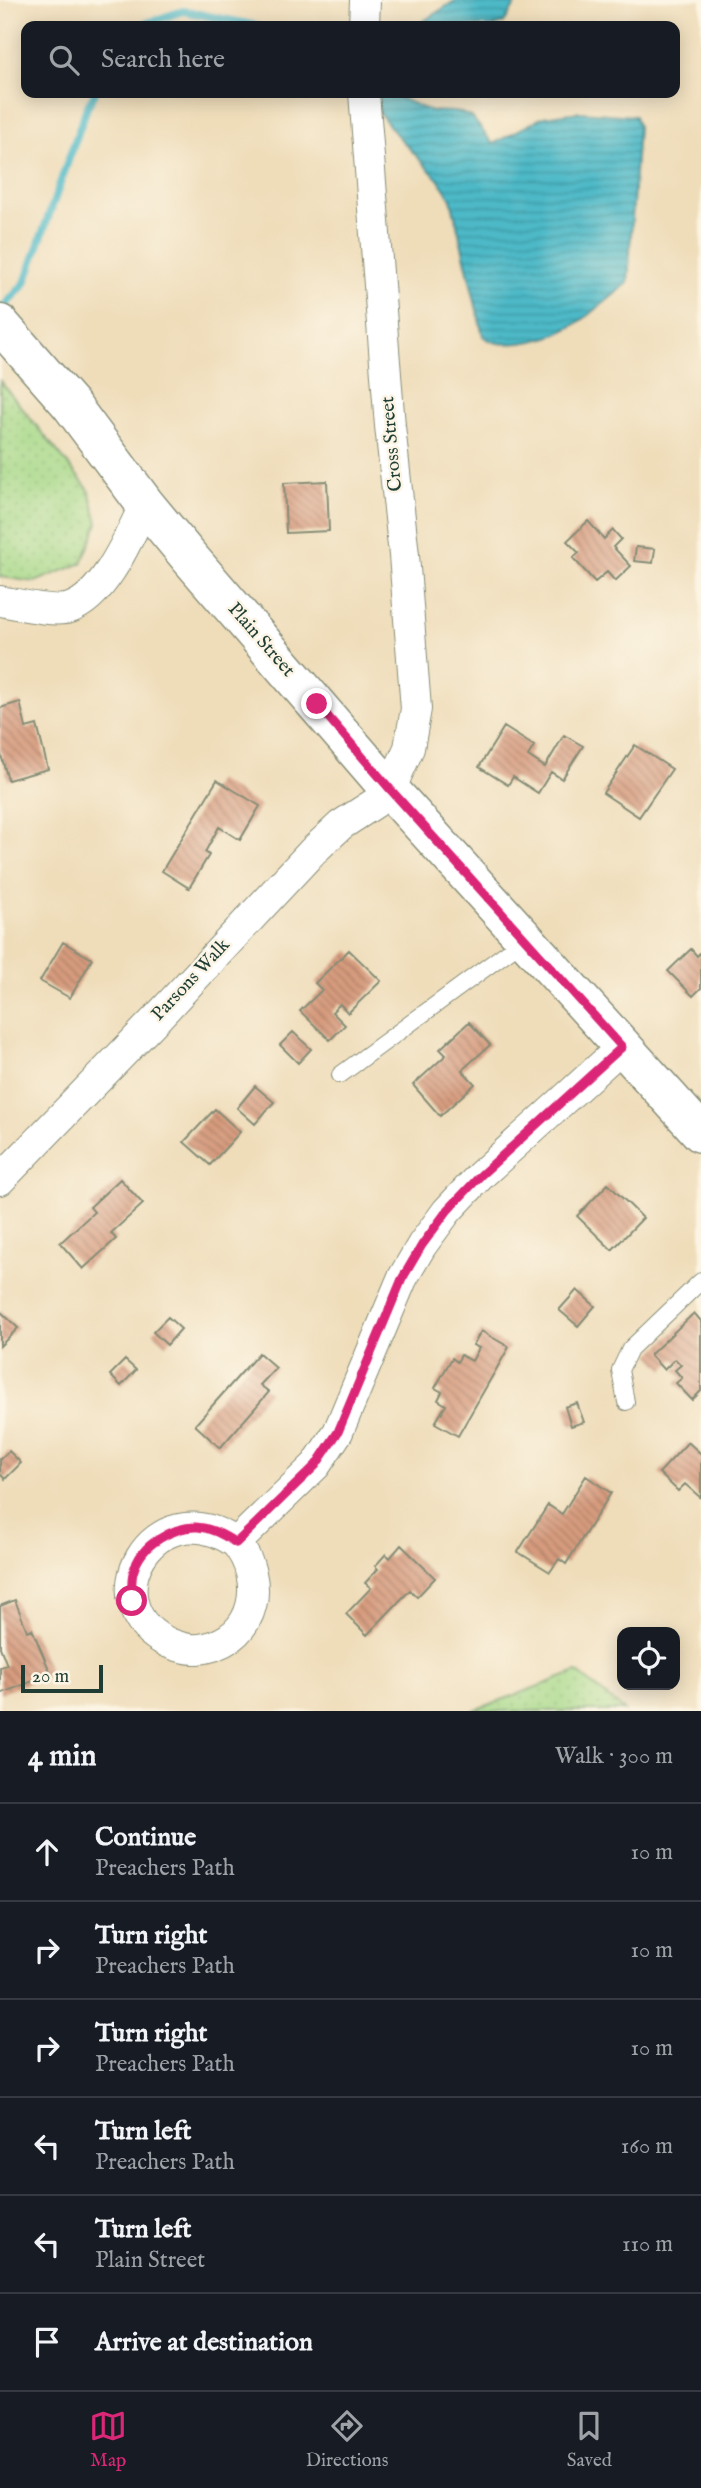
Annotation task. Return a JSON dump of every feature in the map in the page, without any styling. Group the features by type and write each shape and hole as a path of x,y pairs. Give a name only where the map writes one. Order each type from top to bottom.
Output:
{"main road":[{"name":"Plain Street","path":"2,327 71,405 145,504 390,789 701,1133"}],"street":[{"path":"364,21 365,0"},
{"name":"Cross Street","path":"364,101 416,709 409,748 390,789"},
{"path":"0,601 68,609 84,600 107,576 145,504"},
{"name":"Parsons Walk","path":"0,1180 313,851 341,825 375,803 390,789"},
{"path":"236,1543 316,1465 338,1432 402,1279 447,1211 481,1175 622,1047"},
{"path":"199,1526 221,1532 236,1543 250,1564 255,1590 247,1617 228,1639 205,1648 183,1649 154,1636 141,1621 132,1601 133,1573 147,1546 176,1528 199,1526"}],"lane":[{"path":"340,1075 524,939"},
{"path":"626,1402 620,1370 630,1349 701,1281"}],"green space":[{"path":"0,381 89,490 98,523 82,563 35,582 0,577"},
{"path":"577,1672 625,1711 472,1711"}],"water":[{"path":"456,0 518,0 505,21 424,21"},
{"path":"368,98 400,98 430,111 459,112 472,117 493,144 543,117 579,112 635,116 638,126 628,283 579,322 552,336 515,343 500,343 487,339 483,336 451,199 438,179 396,134"}],"building":[{"path":"327,481 329,531 286,533 284,483"},
{"path":"588,521 604,539 613,530 621,539 613,547 631,566 615,581 607,572 595,582 573,558 579,553 567,541"},
{"path":"636,547 655,549 653,563 634,561"},
{"path":"20,702 26,728 37,725 48,769 8,780 0,751 0,708"},
{"path":"504,727 534,746 528,756 545,767 564,735 583,746 562,779 551,772 538,793 513,777 508,785 479,767"},
{"path":"635,745 672,769 639,817 603,793"},
{"path":"217,780 260,806 240,840 219,827 205,852 209,855 189,888 162,871"},
{"path":"63,942 92,959 70,998 40,981"},
{"path":"691,949 697,956 701,952 701,988 693,996 668,971"},
{"path":"349,950 381,981 348,1013 340,1004 332,1012 345,1025 330,1040 300,1011 322,990 315,983"},
{"path":"469,1022 490,1045 462,1070 475,1084 440,1116 413,1085 446,1055 440,1049"},
{"path":"293,1032 311,1049 298,1063 280,1045"},
{"path":"255,1086 274,1102 255,1124 237,1108"},
{"path":"215,1109 240,1132 210,1165 184,1142"},
{"path":"120,1179 143,1204 111,1233 116,1239 83,1269 60,1243 94,1212 90,1207"},
{"path":"608,1184 643,1218 612,1250 577,1216"},
{"path":"577,1290 595,1306 578,1326 559,1310"},
{"path":"0,1311 18,1328 0,1346"},
{"path":"694,1313 701,1321 701,1391 692,1400 676,1383 682,1378 675,1370 681,1365 675,1359 664,1370 650,1355"},
{"path":"168,1317 181,1329 167,1345 153,1332"},
{"path":"481,1331 509,1347 458,1436 435,1423 446,1405 438,1400 442,1392 435,1388 452,1358 457,1362 461,1355 472,1361 479,1348 473,1345"},
{"path":"259,1353 276,1368 260,1385 269,1392 220,1448 195,1425"},
{"path":"125,1360 136,1370 121,1386 110,1375"},
{"path":"577,1403 584,1422 571,1426 565,1407"},
{"path":"688,1442 701,1454 701,1498 685,1484 678,1491 659,1473"},
{"path":"9,1451 21,1463 5,1479 0,1474 0,1459"},
{"path":"586,1476 611,1493 566,1564 559,1559 550,1572 518,1552 548,1505 562,1514"},
{"path":"401,1545 435,1578 417,1597 410,1590 367,1635 346,1614 371,1588 365,1583 378,1569 375,1566 386,1554 390,1558"},
{"path":"15,1600 27,1631 32,1629 51,1674 0,1694 0,1667 7,1665 0,1647 0,1606"}],"waterway":[{"path":"153,21 183,11 232,21"},
{"path":"0,311 25,283 92,98"}],"route":[{"path":"132,1601 133,1573 147,1546 176,1528 199,1526 221,1532 236,1543 316,1465 338,1432 402,1279 422,1245 447,1211 481,1175 622,1047 317,704"}]}
